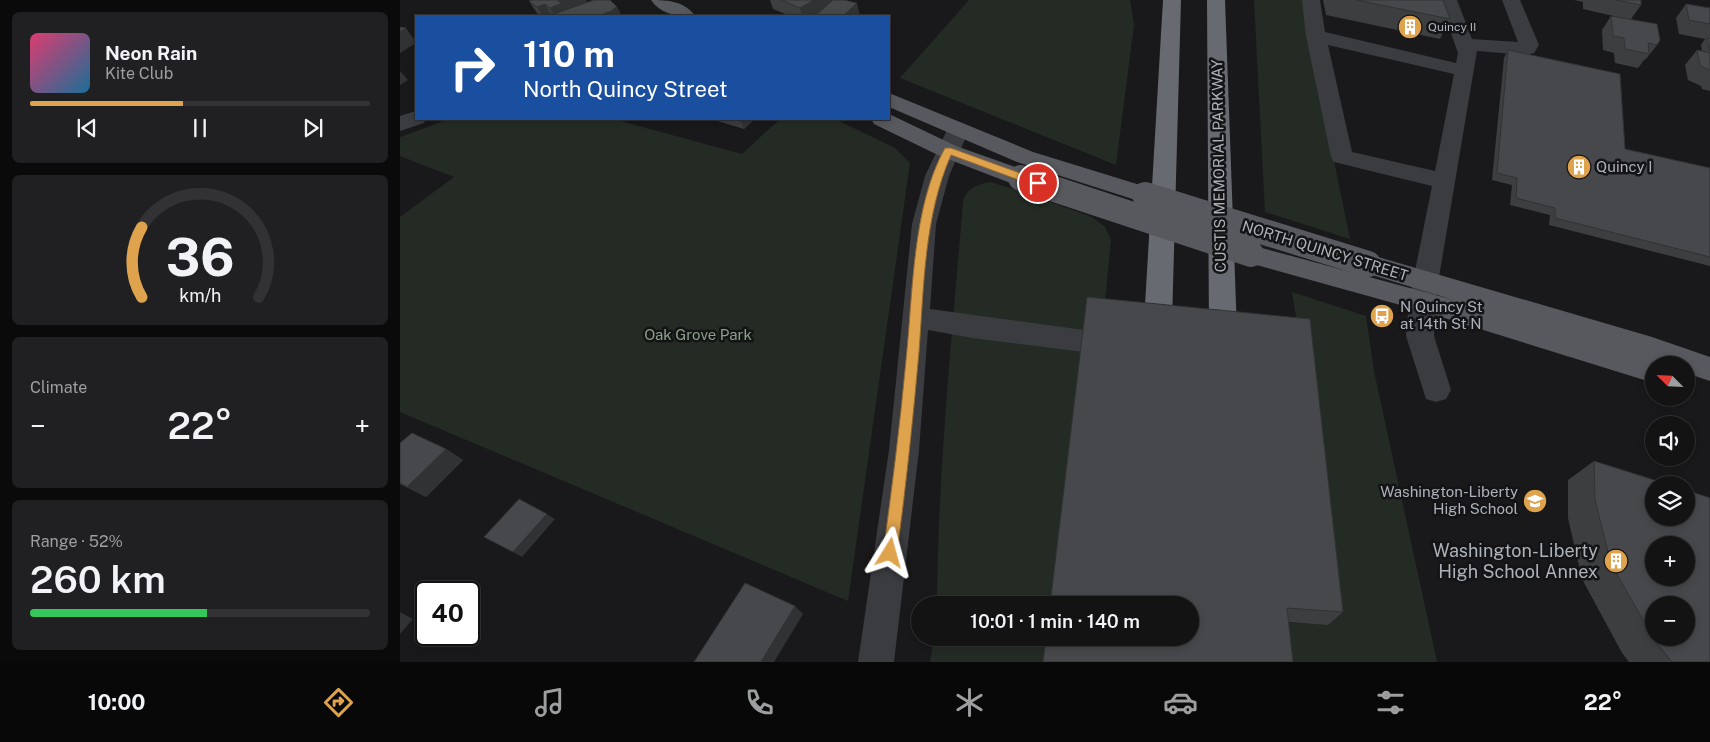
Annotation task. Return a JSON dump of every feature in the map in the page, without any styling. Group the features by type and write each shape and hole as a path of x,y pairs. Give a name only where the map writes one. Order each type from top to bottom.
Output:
{"highway":[{"path":"1158,322 1172,0"},
{"name":"CUSTIS MEMORIAL PARKWAY","path":"1216,0 1223,332"}],"main road":[{"path":"660,0 683,15"},
{"name":"NORTH QUINCY STREET","path":"890,100 953,140"},
{"name":"NORTH QUINCY STREET","path":"885,120 953,140 1023,167 1370,276 1652,350 1710,369"},
{"name":"NORTH QUINCY STREET","path":"1424,291 1645,368"},
{"path":"1695,381 1710,385"}],"street":[{"path":"1311,0 1316,36 1342,157 1445,181"},
{"path":"1436,390 1420,336 1424,291 1468,53 1448,0"},
{"path":"1465,44 1527,49 1529,46 1511,0"},
{"path":"1316,36 1465,71"},
{"path":"400,124 415,118"},
{"path":"876,662 904,450 924,224 937,176 953,140"},
{"path":"915,317 972,327 1084,342"}],"green space":[{"path":"969,0 1130,0 1134,25 1116,165 900,78"},
{"path":"1254,0 1309,0 1336,171 1350,239 1265,212"},
{"name":"Oak Grove Park","path":"446,120 620,120 742,154 779,120 837,120 895,148 910,163 848,601 400,412 400,217 454,177 400,156 400,137"},
{"path":"990,182 1092,217 1105,227 1111,240 1103,322 1054,596 937,596 943,454 963,202 967,193 980,184"},
{"path":"1292,292 1366,316 1374,371 1437,662 1279,662 1275,622 1328,624 1300,341"},
{"path":"933,646 1047,646 1045,662 930,662"}],"building":[{"path":"560,0 558,1 562,3 550,8 545,4 537,7 529,1"},
{"path":"594,0 610,0 617,7 601,15 551,15"},
{"path":"781,0 814,0 800,8"},
{"path":"833,0 857,3 844,15 816,15"},
{"path":"1356,0 1443,0 1450,19"},
{"path":"1616,0 1641,0 1641,5"},
{"path":"1686,4 1710,8 1710,24 1689,20"},
{"path":"1611,16 1657,24 1660,40 1657,45 1648,43 1649,54 1625,49 1624,38 1613,36"},
{"path":"1707,38 1710,39 1710,51 1709,50"},
{"name":"Quincy I","path":"1508,50 1620,74 1625,149 1710,168 1710,257 1555,218 1555,208 1516,198 1517,178 1497,173"},
{"path":"1697,50 1710,53 1710,70 1700,66"},
{"path":"1087,297 1310,319 1343,612 1287,608 1293,662 1043,662 1045,646 1199,646 1199,596 1051,596"},
{"path":"412,433 446,449 407,487 400,483 400,443"},
{"path":"1594,461 1645,477 1645,526 1695,526 1695,493 1710,498 1710,662 1672,662 1659,646 1695,646 1695,596 1645,596 1645,624 1611,564 1595,500"},
{"path":"519,499 547,514 513,552 484,537"},
{"path":"745,583 795,606 761,662 694,662"}],"place":[{"name":"Quincy II","path":"1410,27"},
{"name":"Quincy I","path":"1579,167"},
{"name":"N Quincy St at 14th St N","path":"1382,316"},
{"name":"Washington-Liberty High School","path":"1535,501"},
{"name":"Washington-Liberty High School Annex","path":"1616,561"}],"route":[{"path":"890,553 904,450 924,224 937,176 948,151 1038,183"}]}
